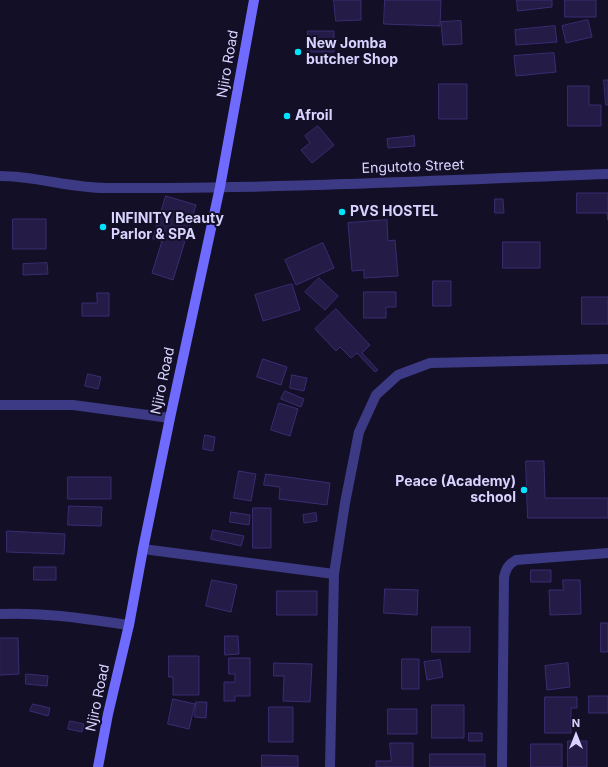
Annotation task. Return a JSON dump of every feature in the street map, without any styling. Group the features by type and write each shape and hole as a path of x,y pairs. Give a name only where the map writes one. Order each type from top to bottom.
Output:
{"street":[{"name":"Njiro Road","path":"98,767 108,714 129,625 170,418 220,187 254,0"},
{"name":"Engutoto Street","path":"0,176 32,178 104,188 220,187 608,174"},
{"path":"330,767 334,574 345,503 359,432 376,395 398,375 430,363 608,359"},
{"path":"0,405 73,405 170,418"},
{"path":"143,549 334,574"},
{"path":"502,767 502,671 504,577 506,570 510,564 516,560 608,553"},
{"path":"0,614 20,613 67,616 129,625"}],"building":[{"path":"334,0 361,0 361,20 336,21"},
{"path":"385,0 441,0 440,26 384,24"},
{"path":"517,0 552,0 552,7 518,11"},
{"path":"565,0 596,0 596,17 565,17"},
{"path":"588,20 592,37 566,43 562,26"},
{"path":"461,21 462,44 443,45 441,22"},
{"path":"555,26 557,42 516,45 515,30"},
{"path":"308,31 334,31 334,52 308,52"},
{"path":"554,53 556,72 516,76 514,56"},
{"path":"604,80 608,80 608,105 606,105"},
{"path":"439,84 467,84 467,119 439,119"},
{"path":"568,86 589,86 589,105 601,105 601,126 568,126"},
{"path":"318,126 334,145 312,163 301,150 310,143 305,136"},
{"path":"414,136 415,146 388,148 387,139"},
{"path":"577,193 608,193 608,220 607,213 577,213"},
{"path":"166,196 196,205 173,280 152,273 162,241 153,239"},
{"path":"495,199 503,199 504,213 495,213"},
{"path":"13,219 46,219 46,249 13,249"},
{"path":"387,220 388,241 395,240 398,276 364,278 364,270 352,271 348,223"},
{"path":"503,242 540,242 540,268 503,268"},
{"path":"323,243 334,268 296,285 285,260"},
{"path":"47,263 48,274 23,275 23,264"},
{"path":"319,278 338,296 325,310 305,292"},
{"path":"433,281 451,281 451,306 433,306"},
{"path":"292,284 300,310 263,321 255,295"},
{"path":"364,292 396,292 396,307 386,307 386,318 364,318"},
{"path":"97,293 109,293 109,316 82,316 82,303 97,303"},
{"path":"582,297 608,297 608,324 582,324"},
{"path":"336,309 370,345 362,353 378,370 375,372 357,353 351,358 340,347 336,351 315,329"},
{"path":"263,359 287,367 281,385 257,377"},
{"path":"88,374 101,377 98,389 85,386"},
{"path":"292,375 307,378 304,391 290,388"},
{"path":"285,391 304,399 301,407 281,399"},
{"path":"279,403 298,409 290,436 271,430"},
{"path":"205,435 215,437 213,451 203,449"},
{"path":"526,461 544,461 545,498 608,498 608,518 528,518"},
{"path":"239,471 256,474 251,501 234,498"},
{"path":"266,474 330,483 327,505 279,499 280,487 264,485"},
{"path":"68,477 111,477 111,499 68,499"},
{"path":"69,506 102,507 101,526 68,525"},
{"path":"253,508 271,508 271,548 253,548"},
{"path":"231,512 250,515 249,525 230,522"},
{"path":"316,513 317,521 304,523 303,515"},
{"path":"213,530 244,536 241,546 211,539"},
{"path":"7,531 65,534 64,554 7,552"},
{"path":"34,567 56,567 56,580 34,580"},
{"path":"531,570 551,570 551,582 531,582"},
{"path":"212,580 237,585 231,612 206,606"},
{"path":"563,580 580,580 581,614 550,615 549,590 563,590"},
{"path":"385,589 418,590 417,615 384,613"},
{"path":"277,591 317,591 317,615 277,615"},
{"path":"601,623 608,623 608,652 601,652"},
{"path":"432,627 470,627 470,652 432,652"},
{"path":"225,636 238,636 239,654 225,655"},
{"path":"0,638 18,638 19,674 0,675"},
{"path":"169,656 199,656 199,695 173,695 173,677 169,677"},
{"path":"229,658 250,658 250,696 235,696 235,701 224,701 224,682 235,682 235,674 229,674"},
{"path":"402,659 419,659 419,689 402,689"},
{"path":"440,660 443,677 427,680 424,662"},
{"path":"274,663 312,664 310,702 283,701 284,676 274,676"},
{"path":"568,663 570,687 547,690 545,666"},
{"path":"26,674 48,676 47,686 26,684"},
{"path":"589,696 608,696 608,713 589,713"},
{"path":"545,697 577,697 577,708 571,708 571,733 545,733"},
{"path":"173,699 195,704 189,729 168,724"},
{"path":"196,702 207,702 206,718 195,717"},
{"path":"33,704 50,708 48,716 30,711"},
{"path":"432,705 464,705 464,738 432,738"},
{"path":"269,707 293,707 293,742 269,742"},
{"path":"388,709 417,709 417,734 388,734"},
{"path":"70,721 84,724 82,732 68,729"},
{"path":"469,733 482,733 482,741 469,741"},
{"path":"568,741 587,741 587,767 568,767"},
{"path":"390,743 413,743 413,767 376,767 376,761 391,761"},
{"path":"531,744 562,744 562,767 531,767"},
{"path":"430,754 485,754 485,767 430,767"},
{"path":"262,755 298,756 298,767 262,767"}],"place":[{"name":"New Jomba butcher Shop","path":"298,52"},
{"name":"Afroil","path":"287,116"},
{"name":"PVS HOSTEL","path":"342,212"},
{"name":"INFINITY Beauty Parlor & SPA","path":"103,227"},
{"name":"Peace (Academy) school","path":"524,490"}]}
